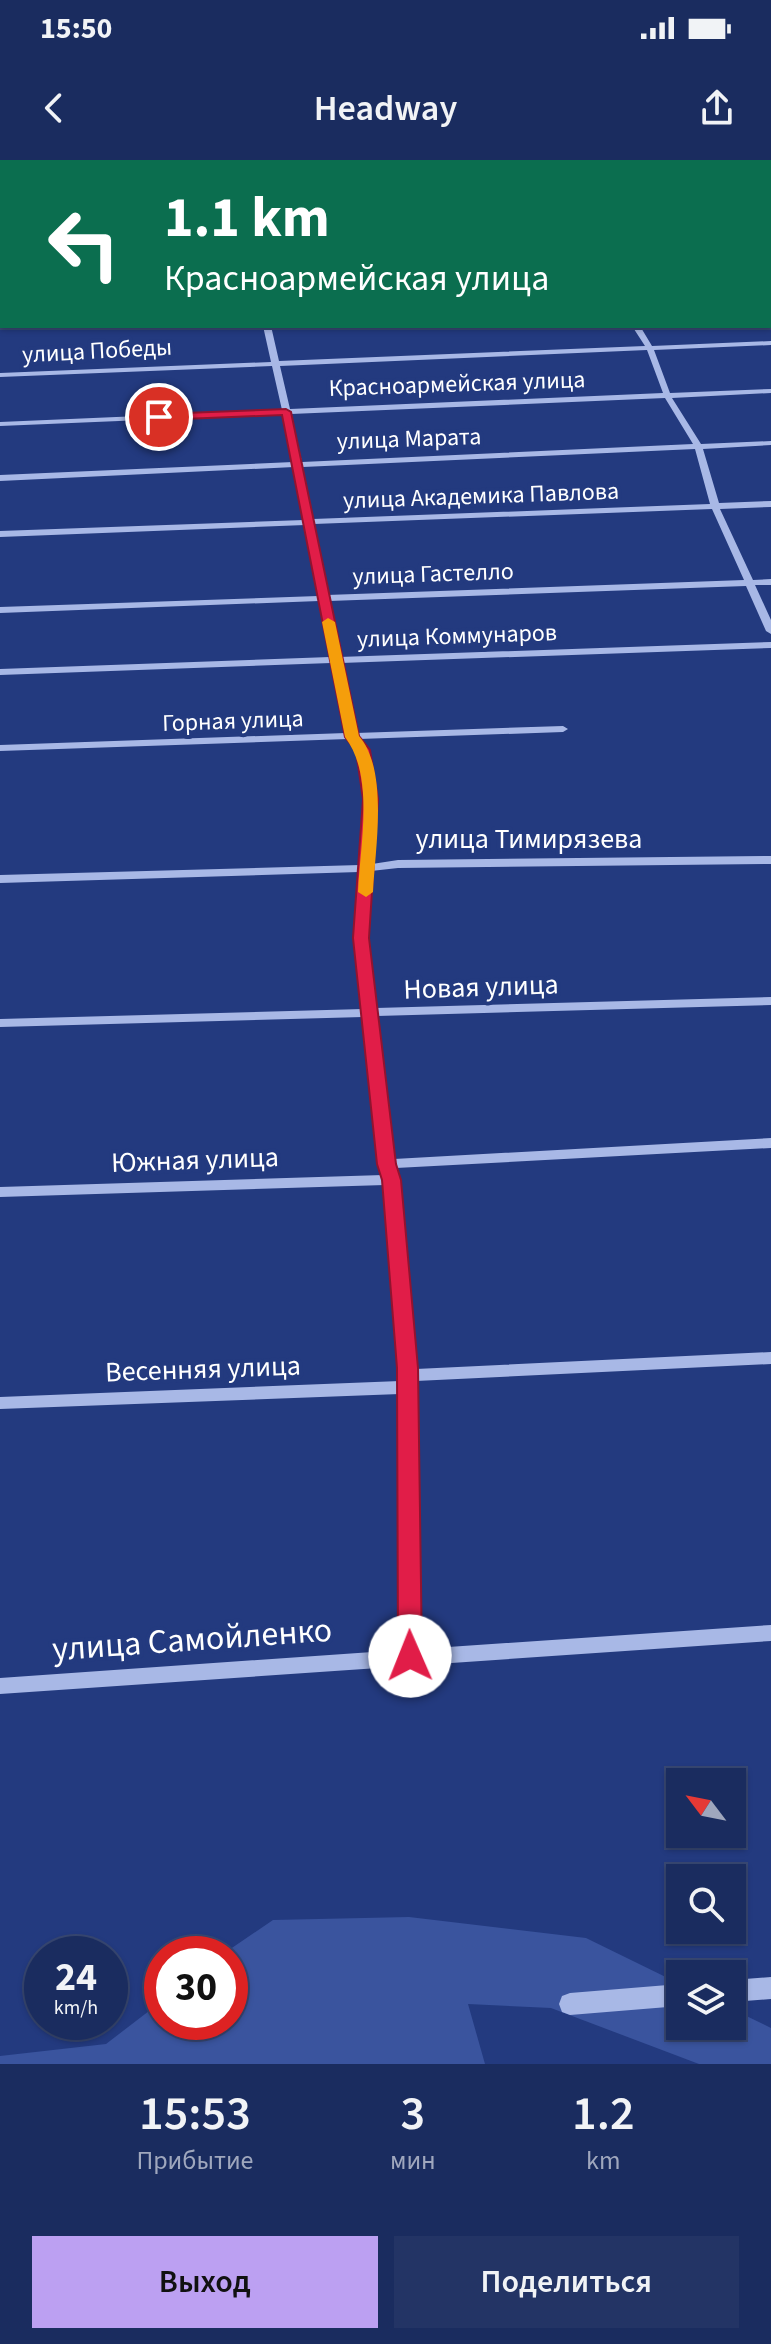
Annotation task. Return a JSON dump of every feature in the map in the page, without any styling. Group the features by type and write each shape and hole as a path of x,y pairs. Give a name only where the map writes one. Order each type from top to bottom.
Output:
{"street":[{"path":"267,328 310,522 335,660 352,737 363,750 370,799 368,868 361,938 387,1164 392,1180 408,1381 410,1656"},
{"path":"637,328 650,348 667,395 699,447 715,506 771,631"},
{"name":"улица Победы","path":"0,375 771,343"},
{"name":"Красноармейская улица","path":"0,424 771,391"},
{"name":"улица Марата","path":"0,478 771,443"},
{"name":"улица Академика Павлова","path":"0,534 771,504"},
{"name":"улица Гастелло","path":"0,610 771,582"},
{"name":"улица Коммунаров","path":"0,672 771,645"},
{"name":"Горная улица","path":"0,748 563,729"},
{"name":"улица Тимирязева","path":"0,879 368,868 398,864 771,860"},
{"name":"Новая улица","path":"0,1023 771,1001"},
{"path":"387,1164 771,1143"},
{"name":"Южная улица","path":"0,1192 392,1180"},
{"name":"Весенняя улица","path":"0,1403 771,1358"},
{"name":"улица Самойленко","path":"0,1686 771,1633"},
{"path":"746,1990 771,1988"},
{"path":"570,2004 666,1996"}],"shaded area":[{"path":"409,1917 586,1938 666,1977 666,2040 746,2040 746,2016 771,2028 771,2064 699,2064 551,2008 468,2004 485,2064 0,2064 0,2056 128,2040 128,2027 144,2015 144,2040 248,2040 248,1937 273,1920"}],"slow traffic":[{"path":"328,622 352,737 363,750 370,799 366,892"}],"route":[{"path":"159,417 286,412 352,737 363,750 370,799 368,868 361,938 387,1164 392,1180 408,1368 410,1656"}]}
